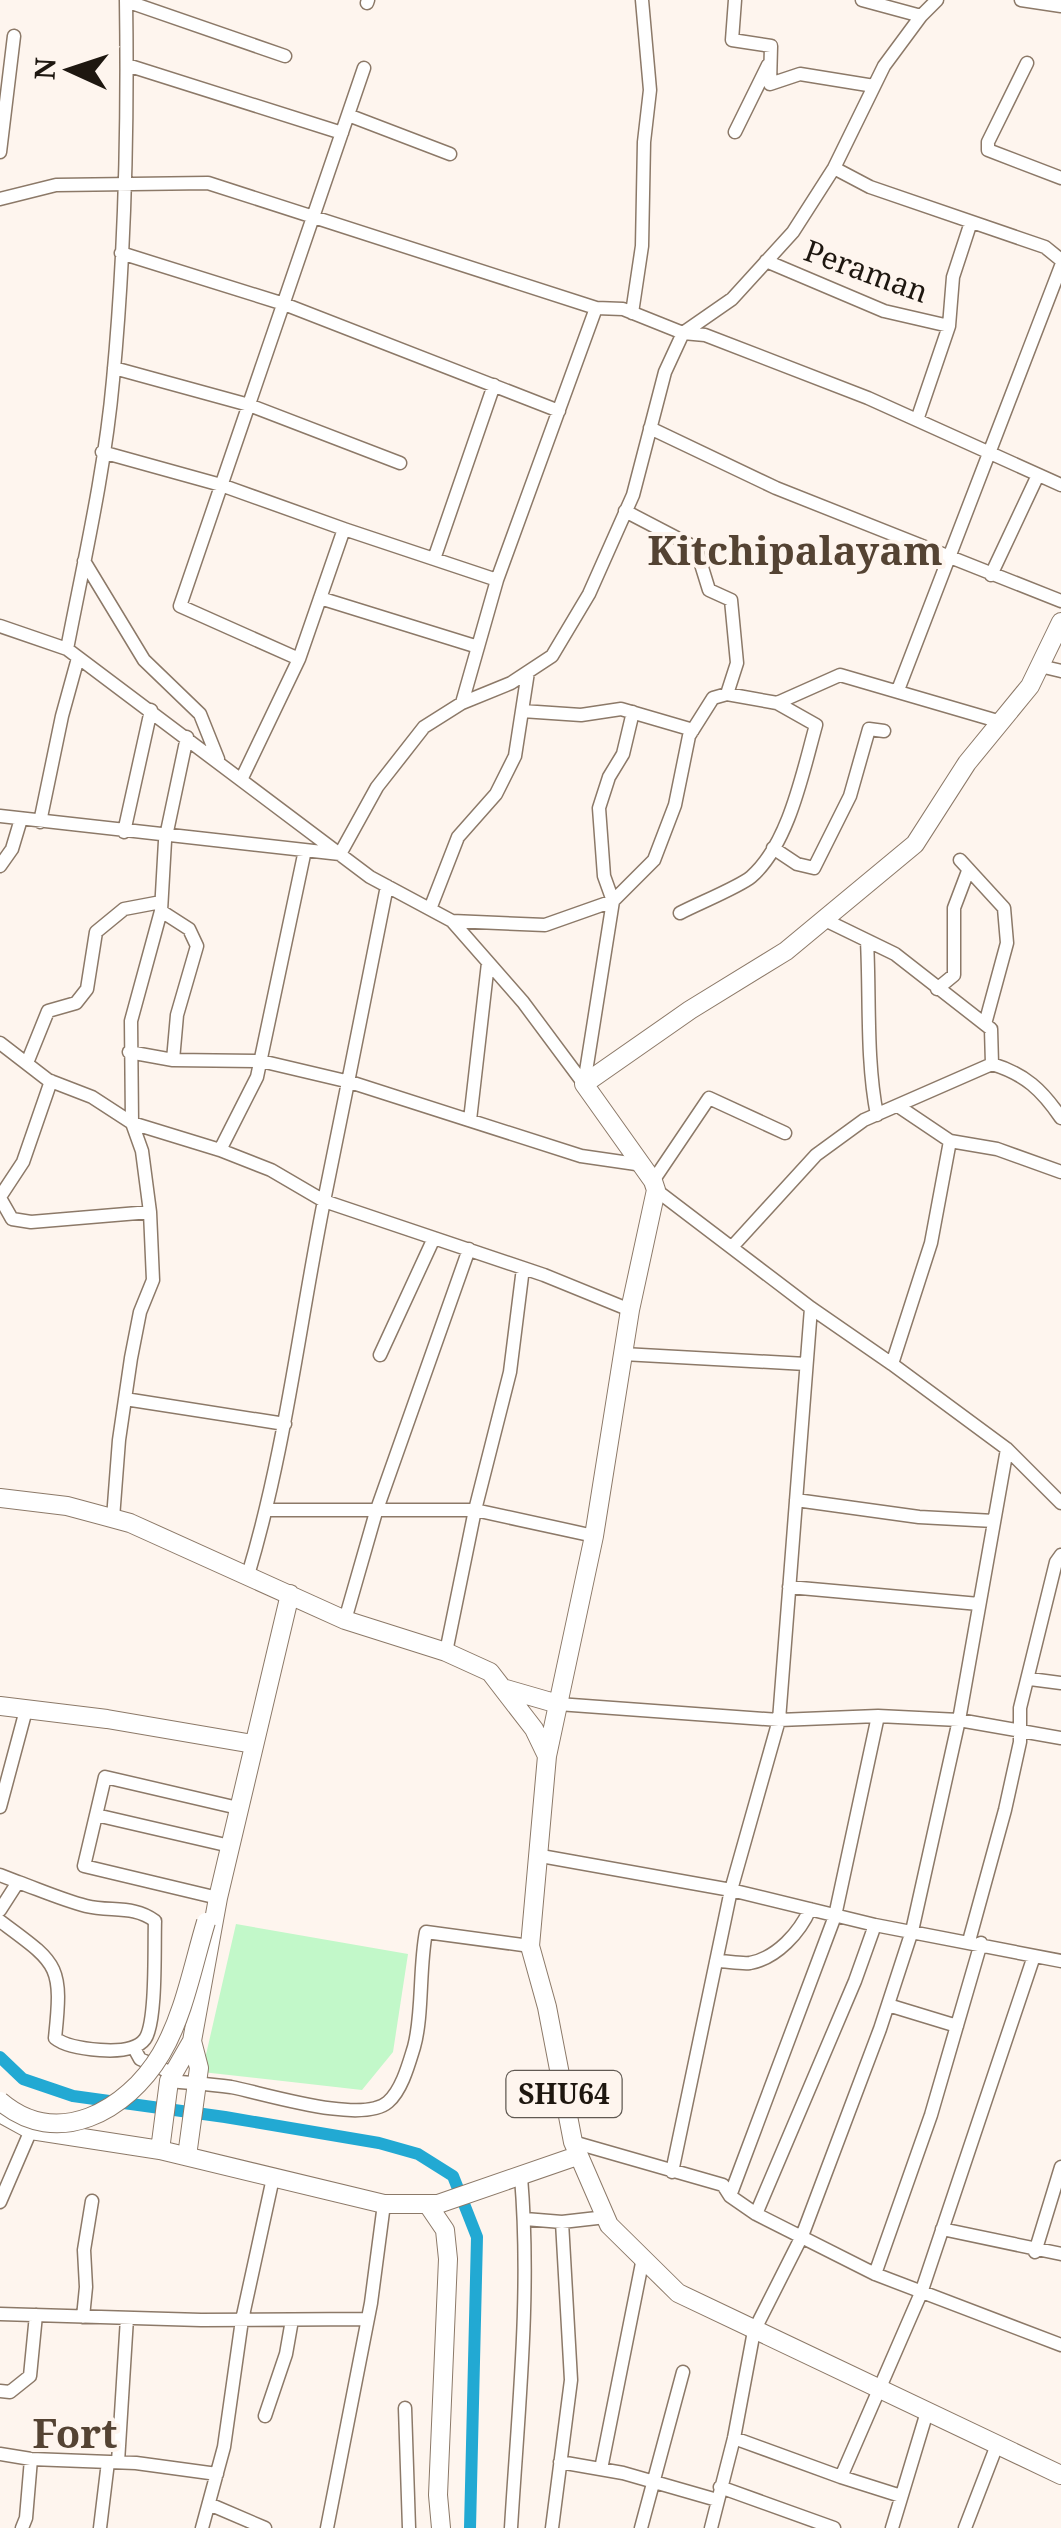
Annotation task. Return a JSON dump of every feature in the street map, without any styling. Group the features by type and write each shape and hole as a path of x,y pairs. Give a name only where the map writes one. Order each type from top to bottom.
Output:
{"main road":[{"path":"547,1756 594,1536 651,1179 584,1084 690,1010 786,950 915,844 967,764 1030,686 1061,622"},
{"path":"0,1498 67,1506 130,1522 344,1620 446,1652 490,1672 534,1728 547,1756"},
{"path":"160,2148 170,2082 192,2040 218,1898 290,1594"},
{"path":"506,1689 558,1704"},
{"path":"0,1706 107,1719 253,1744"},
{"name":"SHU64","path":"547,1756 530,1946 547,2007 575,2149 609,2225 678,2293 1061,2475"},
{"path":"1,2113 56,2124 81,2123 126,2094 162,2052 180,2009 206,1922"},
{"path":"187,2151 198,2068 192,2040"},
{"path":"1,2113 31,2130 187,2151 273,2178 384,2204 433,2204 521,2177 575,2149"},
{"path":"433,2204 445,2230 448,2259 438,2494 441,2528"}],"street":[{"path":"40,822 62,716 114,368 125,182 126,0 285,56"},
{"path":"632,312 642,246 644,142 650,90 642,0"},
{"path":"735,0 732,40 771,46 770,84 800,74 874,86"},
{"path":"862,0 921,16"},
{"path":"340,854 377,787 424,727 462,703 511,683 552,656 589,594 626,512 665,372 683,333 732,299 792,232 834,168 884,66 937,0"},
{"path":"1022,0 1061,6"},
{"path":"0,152 14,36"},
{"path":"734,132 771,58"},
{"path":"1026,63 988,142 988,150 1061,178"},
{"path":"127,65 342,133"},
{"path":"299,659 180,606 364,68"},
{"path":"348,115 450,154"},
{"path":"834,168 870,187 1045,247 1061,263 898,690"},
{"path":"0,199 56,185 208,183 596,308 632,312 683,333 705,335 917,420 1061,485"},
{"path":"917,420 948,326 953,277 971,222"},
{"path":"121,253 284,304 559,411"},
{"name":"Peraman","path":"766,261 884,311 948,326"},
{"path":"462,703 497,580 596,308"},
{"path":"114,368 249,405 400,463"},
{"path":"434,559 494,385"},
{"path":"650,428 776,488 1061,602"},
{"path":"102,452 222,485 497,580"},
{"path":"991,574 1038,475"},
{"path":"626,512 696,548 709,590 731,600 738,662 728,694"},
{"path":"241,780 299,659 344,529"},
{"path":"84,561 144,660 200,714 220,763"},
{"path":"320,598 478,647"},
{"path":"0,626 72,654 340,854 387,886 452,921 522,1002 584,1084"},
{"path":"1040,666 1061,671"},
{"path":"430,910 458,837 496,794 515,756 528,672"},
{"path":"777,703 840,675 1001,722"},
{"path":"452,921 545,925 613,901 654,860 675,805 692,730 713,698 728,694 777,703 816,725 796,796 773,848 750,878 680,913"},
{"path":"522,711 581,716 621,709 692,730"},
{"path":"124,832 151,710"},
{"path":"584,1084 613,901 604,876 599,808 623,754 633,712"},
{"path":"773,848 797,864 814,868 850,796 870,728 884,731"},
{"path":"113,1518 125,1399 140,1312 153,1280 142,1151 132,1123 131,1021 161,907 166,836 187,737"},
{"path":"0,816 340,854"},
{"path":"0,866 12,849 20,819"},
{"path":"220,1150 257,1077 306,850"},
{"path":"937,989 954,975 954,908 964,866 1004,908 1008,943 985,1024"},
{"path":"248,1575 268,1510 387,886"},
{"path":"27,1063 48,1011 76,1003 86,989 96,932 124,909 161,907 189,929 197,946 177,1015 173,1060"},
{"path":"823,919 895,954 991,1029 992,1064"},
{"path":"867,940 872,1026 870,1079 877,1115"},
{"path":"470,1120 488,963"},
{"path":"0,1043 52,1081 92,1097 132,1123 220,1150 271,1170 324,1201 470,1249 630,1310"},
{"path":"130,1052 173,1060 261,1061 350,1082 651,1179 811,1308 1007,1449 1061,1503"},
{"path":"732,1247 816,1155 864,1120 930,1088 992,1064 1020,1072 1043,1092 1061,1118"},
{"path":"52,1081 23,1162 0,1197 12,1219 32,1222 150,1212"},
{"path":"651,1179 709,1098 785,1133"},
{"path":"898,1106 950,1142 997,1149 1061,1172"},
{"path":"892,1364 931,1243 950,1142"},
{"path":"380,1355 434,1238"},
{"path":"344,1620 376,1512 470,1249"},
{"path":"446,1652 475,1510 510,1372 523,1268"},
{"path":"672,2172 731,1890 780,1720 811,1308"},
{"path":"623,1354 806,1364"},
{"path":"125,1399 285,1424"},
{"path":"711,2528 734,2438 754,2331 802,2236 912,1931 959,1720 1007,1449"},
{"path":"796,1500 919,1517 994,1521"},
{"path":"268,1510 475,1510 594,1536"},
{"path":"875,2274 956,2026 1005,1810 1020,1730 1020,1708 1056,1562 1061,1556"},
{"path":"790,1587 979,1604"},
{"path":"1030,1679 1061,1683"},
{"path":"558,1704 780,1720 878,1716 959,1720 1061,1738"},
{"path":"0,1807 26,1710"},
{"path":"730,2196 836,1916 878,1716"},
{"path":"218,1898 84,1866 105,1777 238,1808"},
{"path":"96,1815 230,1846"},
{"path":"540,1856 731,1890 875,1925 1061,1961"},
{"path":"0,1875 82,1905 108,1911 130,1908 155,1921 146,2038 134,2048 104,2050 62,2044 55,2038 60,1990 54,1968 38,1950 0,1921"},
{"path":"0,1910 18,1882"},
{"path":"716,1961 752,1963 800,1931 810,1909"},
{"path":"756,2214 875,1925"},
{"path":"134,2048 140,2059 170,2082 196,2088 232,2088 293,2103 369,2110 388,2102 401,2082 415,2043 426,1932 530,1946"},
{"path":"841,2476 922,2293 1034,1956"},
{"path":"888,2005 956,2026"},
{"path":"0,2202 31,2130"},
{"path":"575,2149 723,2185 730,2196 756,2214 875,2274 1061,2345"},
{"path":"1035,2251 1061,2168"},
{"path":"511,2528 524,2306 521,2177"},
{"path":"202,2528 224,2448 242,2320 273,2178"},
{"path":"82,2317 86,2287 84,2250 92,2202"},
{"path":"327,2528 368,2319 384,2204"},
{"path":"524,2219 562,2222 606,2217"},
{"path":"552,2528 571,2380 562,2222"},
{"path":"942,2230 1061,2254"},
{"path":"601,2469 643,2258"},
{"path":"0,2314 368,2319"},
{"path":"0,2391 10,2392 30,2376 36,2315"},
{"path":"100,2528 113,2462 128,2318"},
{"path":"265,2416 286,2354 292,2320"},
{"path":"641,2528 683,2372"},
{"path":"405,2408 408,2528"},
{"path":"892,2528 927,2412"},
{"path":"734,2438 901,2496"},
{"path":"965,2528 998,2445"},
{"path":"0,2454 217,2474"},
{"path":"22,2528 31,2459"},
{"path":"560,2462 718,2494 834,2528"},
{"path":"209,2504 265,2528"}],"green space":[{"path":"236,1924 408,1954 393,2052 362,2090 202,2072"}],"waterway":[{"path":"0,2057 23,2079 73,2096 379,2143 418,2154 453,2176 477,2237 470,2528"}],"district":[{"name":"Kitchipalayam","path":"795,551"},
{"name":"Fort","path":"75,2434"}]}
